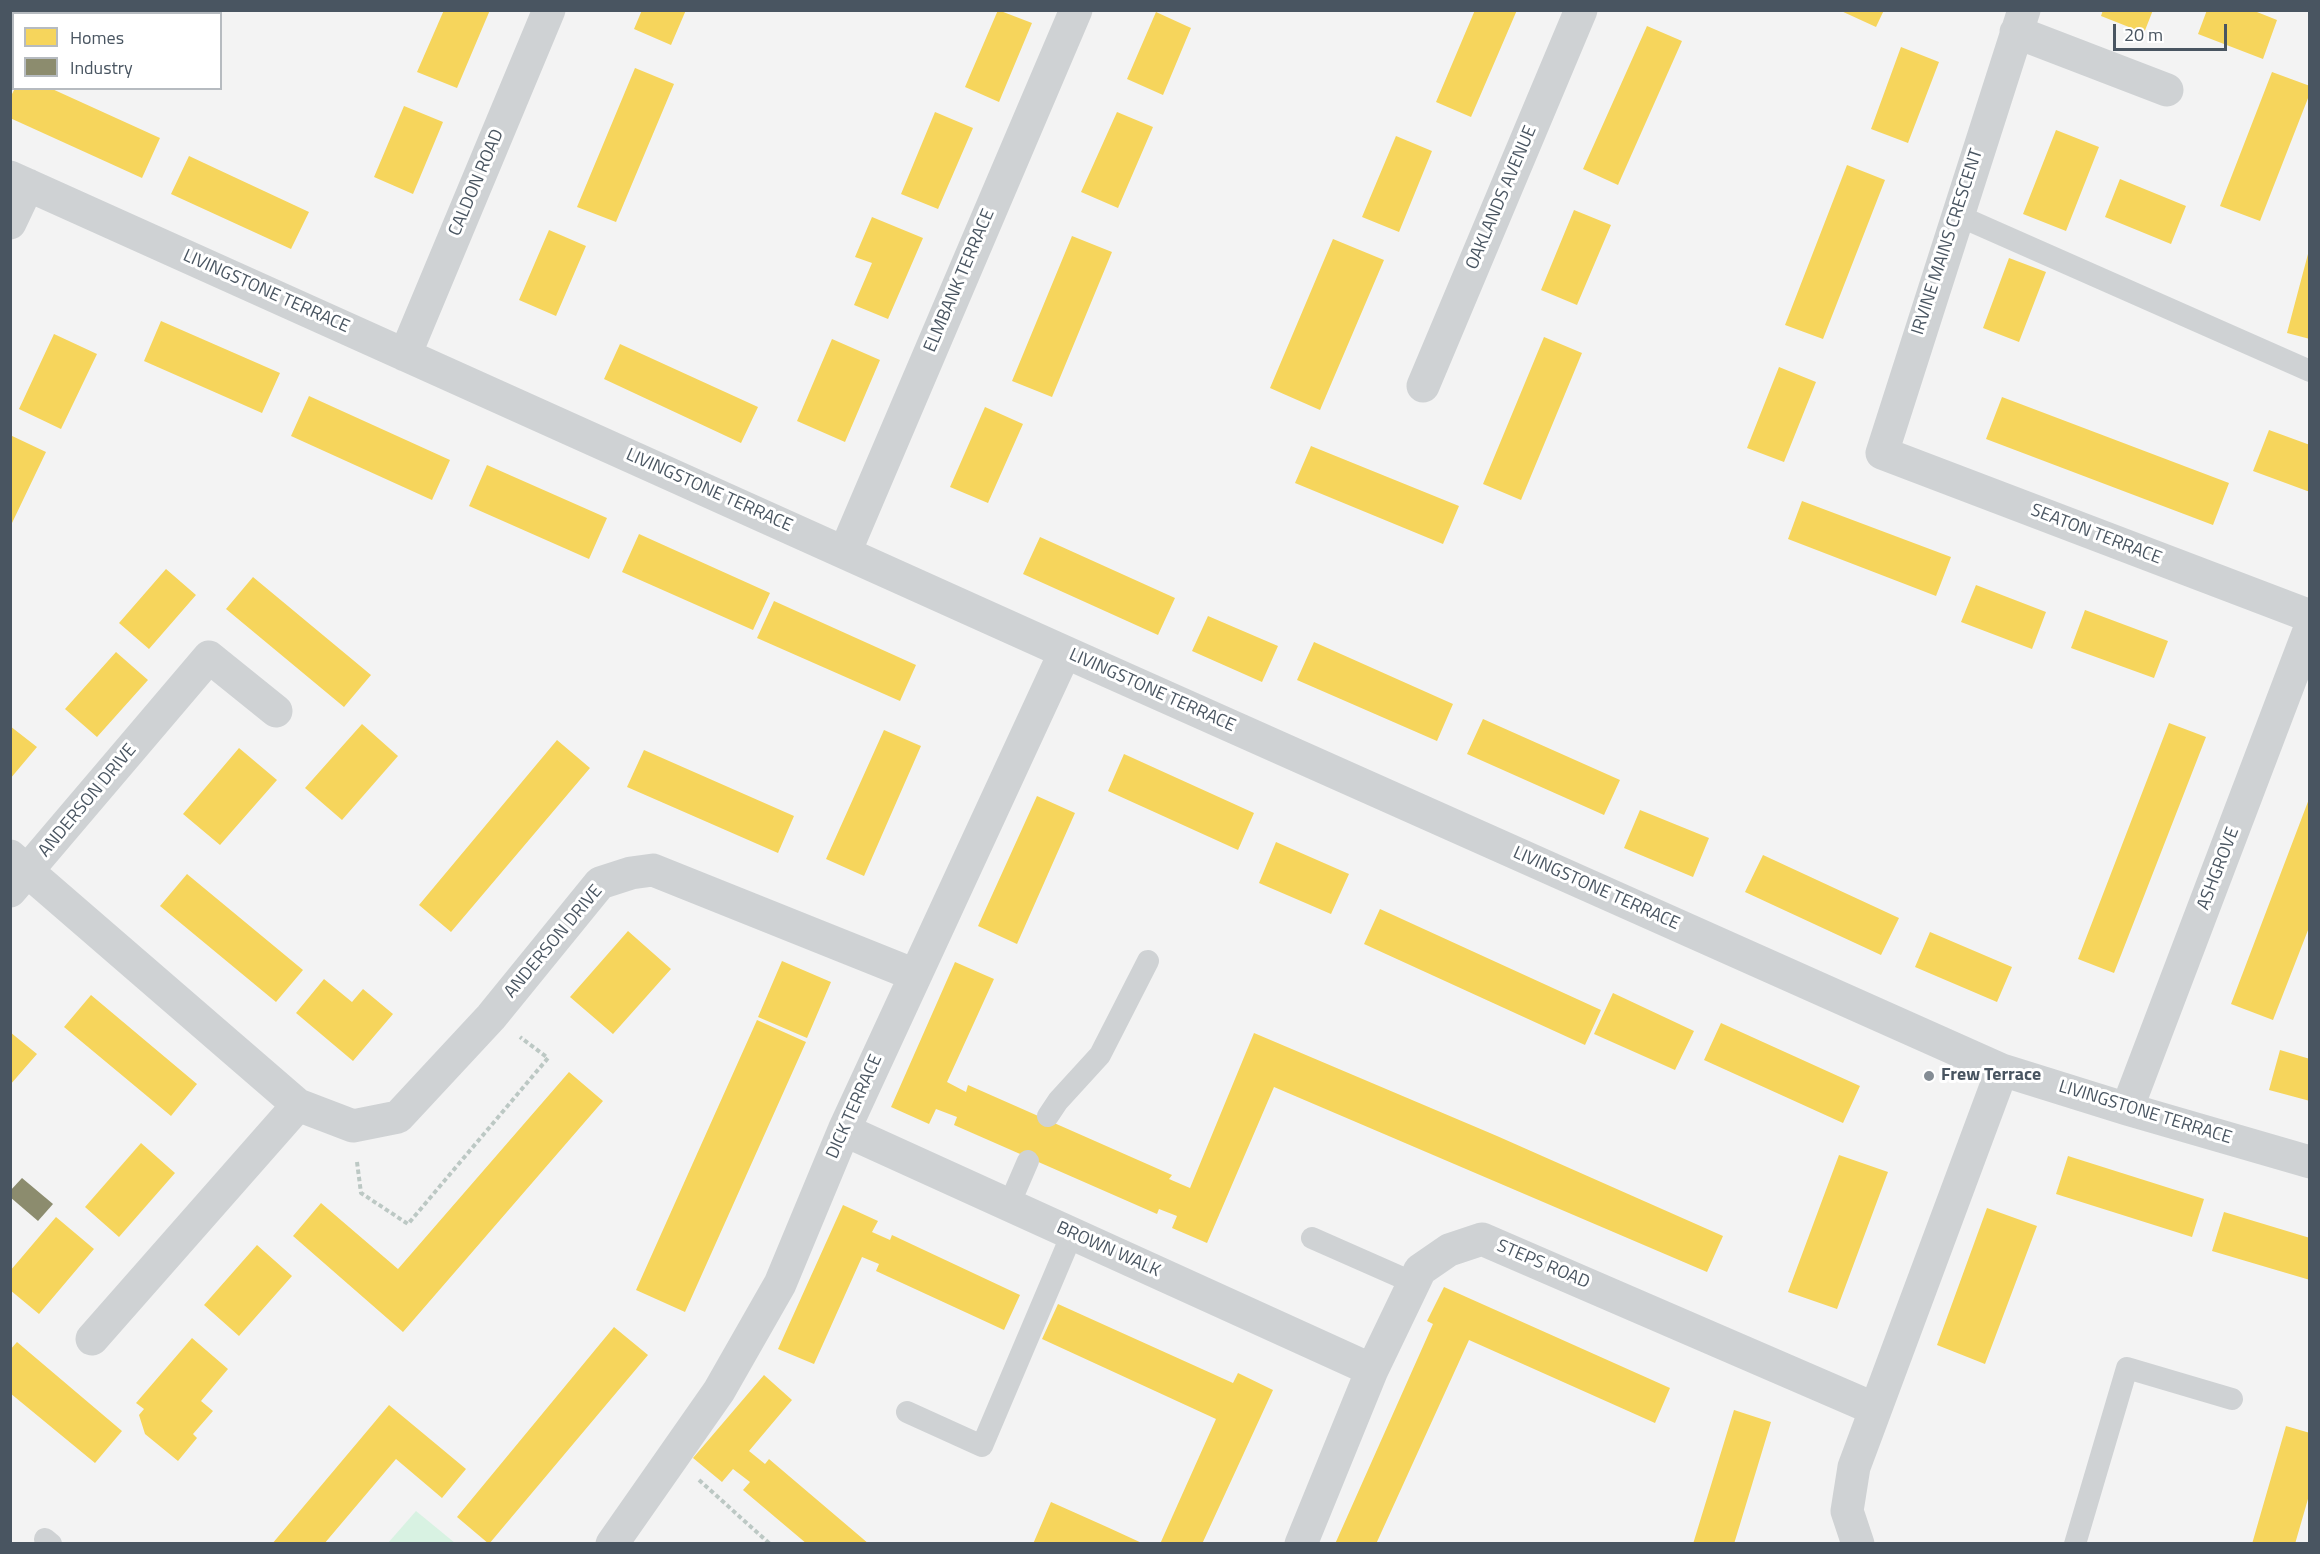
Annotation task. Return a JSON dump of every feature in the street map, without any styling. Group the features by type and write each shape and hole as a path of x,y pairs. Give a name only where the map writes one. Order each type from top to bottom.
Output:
{"street":[{"name":"CALDON ROAD","path":"405,354 549,10"},
{"name":"ELMBANK TERRACE","path":"845,552 1076,10"},
{"name":"OAKLANDS AVENUE","path":"1423,386 1581,10"},
{"name":"IRVINE MAINS CRESCENT","path":"1882,453 2020,21 2167,90"},
{"name":"LIVINGSTONE TERRACE","path":"19,181 1065,652 2002,1070 2310,1162"},
{"path":"10,223 19,181"},
{"name":"SEATON TERRACE","path":"1882,453 2310,616"},
{"name":"ASHGROVE","path":"2127,1109 2310,628"},
{"name":"DICK TERRACE","path":"612,1544 720,1391 780,1284 843,1130 1065,652"},
{"name":"ANDERSON DRIVE","path":"276,711 209,657 16,873 298,1105 353,1126 398,1117 491,1017 600,883 631,873 653,870 915,975"},
{"path":"1858,1544 1847,1511 1854,1467 2002,1070"},
{"path":"92,1339 298,1105"},
{"name":"BROWN WALK","path":"843,1130 1372,1370"},
{"name":"STEPS ROAD","path":"1301,1544 1372,1370 1420,1270 1449,1250 1482,1239 1875,1409"}],"lane":[{"path":"1957,215 2310,371"},
{"path":"1048,1116 1058,1101 1100,1055 1148,961"},
{"path":"1009,1205 1028,1161"},
{"path":"907,1412 982,1446 1072,1234"},
{"path":"1312,1238 1414,1283"},
{"path":"2075,1544 2127,1368 2232,1399"}],"path":[{"path":"353,1126 361,1193 408,1224 548,1058 491,1017"},
{"path":"672,1457 770,1544"}],"green space":[{"path":"416,1511 455,1543 388,1543"}],"building: Homes":[{"path":"444,10 490,10 457,88 417,72"},
{"path":"642,10 686,10 671,45 634,29"},
{"path":"998,10 1032,23 999,102 965,87"},
{"path":"1475,10 1517,10 1471,117 1436,102"},
{"path":"1839,10 1884,10 1876,27"},
{"path":"2103,10 2153,10 2144,33 2101,16"},
{"path":"2207,10 2252,10 2277,20 2263,59 2198,34"},
{"path":"1156,12 1191,28 1163,95 1127,79"},
{"path":"1647,26 1682,41 1618,185 1583,169"},
{"path":"1901,47 1939,62 1908,143 1871,129"},
{"path":"635,68 674,84 616,222 577,207"},
{"path":"2272,72 2310,86 2310,93 2260,221 2220,206"},
{"path":"14,90 54,90 160,138 142,178 10,118 10,98"},
{"path":"404,106 443,122 413,194 374,177"},
{"path":"935,112 973,128 938,209 901,194"},
{"path":"1117,112 1153,127 1118,208 1081,192"},
{"path":"2056,130 2099,147 2066,231 2023,214"},
{"path":"1396,136 1432,151 1399,232 1362,217"},
{"path":"189,156 309,212 291,249 171,194"},
{"path":"1847,165 1885,180 1823,339 1785,325"},
{"path":"2120,179 2186,206 2171,244 2105,217"},
{"path":"1574,210 1611,225 1577,305 1541,290"},
{"path":"872,217 923,238 888,319 854,305 872,263 855,257"},
{"path":"549,230 586,246 556,316 519,300"},
{"path":"1072,236 1112,252 1052,397 1012,381"},
{"path":"1333,239 1384,260 1320,410 1270,388"},
{"path":"2308,254 2310,255 2310,339 2287,333"},
{"path":"2009,258 2046,272 2019,342 1983,328"},
{"path":"161,321 280,373 262,413 144,361"},
{"path":"54,334 97,354 61,429 19,409"},
{"path":"1544,337 1582,353 1521,500 1483,484"},
{"path":"832,339 880,360 845,442 797,421"},
{"path":"620,344 758,407 741,443 604,379"},
{"path":"1779,367 1816,382 1784,462 1747,448"},
{"path":"309,396 450,460 432,500 291,436"},
{"path":"2002,397 2229,483 2213,525 1986,439"},
{"path":"985,407 1023,424 988,503 950,487"},
{"path":"2269,430 2310,445 2310,492 2253,471"},
{"path":"10,435 46,452 12,523 10,522"},
{"path":"1311,446 1459,506 1443,544 1295,483"},
{"path":"487,465 607,518 589,559 469,506"},
{"path":"1802,501 1951,557 1936,596 1788,539"},
{"path":"639,534 770,593 753,630 622,572"},
{"path":"1040,537 1175,598 1158,635 1023,574"},
{"path":"166,569 196,595 149,649 119,623"},
{"path":"253,577 371,675 344,707 226,609"},
{"path":"1976,585 2046,612 2032,649 1961,622"},
{"path":"774,601 916,665 900,701 757,638"},
{"path":"2085,610 2168,641 2154,678 2071,648"},
{"path":"1208,616 1278,646 1262,682 1192,651"},
{"path":"1314,642 1453,704 1437,741 1297,680"},
{"path":"116,652 148,680 97,737 65,709"},
{"path":"1483,719 1620,780 1604,815 1467,754"},
{"path":"2169,723 2206,737 2114,973 2078,959"},
{"path":"362,724 398,756 342,820 305,788"},
{"path":"10,726 37,747 10,779"},
{"path":"884,730 921,746 864,876 826,859"},
{"path":"557,740 590,768 451,932 419,905"},
{"path":"239,748 277,780 220,845 183,814"},
{"path":"644,750 794,816 778,853 627,787"},
{"path":"1124,754 1254,813 1238,850 1108,791"},
{"path":"1037,796 1075,813 1017,944 978,926"},
{"path":"2309,799 2310,925 2273,1020 2231,1004"},
{"path":"1640,810 1709,838 1693,877 1624,848"},
{"path":"1276,842 1349,874 1331,914 1259,883"},
{"path":"1763,855 1899,918 1881,955 1745,892"},
{"path":"187,874 303,970 276,1002 160,906"},
{"path":"1380,909 1601,1010 1585,1045 1364,944"},
{"path":"628,931 671,969 613,1034 570,997"},
{"path":"1930,932 2012,967 1997,1002 1915,967"},
{"path":"782,961 831,982 807,1038 758,1017"},
{"path":"955,962 994,979 947,1082 966,1092 968,1085 1172,1175 1169,1179 1190,1188 1254,1033 1497,1136 1723,1236 1707,1272 1274,1087 1207,1243 1172,1228 1177,1216 1159,1209 1157,1214 954,1125 957,1117 936,1109 929,1124 891,1107"},
{"path":"324,979 352,1002 363,989 393,1014 353,1061 296,1013"},
{"path":"1613,993 1694,1031 1675,1070 1594,1034"},
{"path":"91,995 197,1084 171,1116 64,1027"},
{"path":"757,1020 806,1042 685,1312 636,1290"},
{"path":"1721,1023 1860,1086 1843,1123 1704,1060"},
{"path":"10,1032 37,1054 10,1085"},
{"path":"2280,1050 2310,1059 2310,1101 2269,1090"},
{"path":"569,1072 603,1101 403,1332 293,1236 321,1203 398,1269"},
{"path":"141,1143 175,1173 119,1237 85,1207"},
{"path":"1839,1155 1888,1172 1837,1309 1788,1292"},
{"path":"2068,1156 2204,1199 2192,1237 2056,1194"},
{"path":"843,1205 878,1221 872,1232 890,1240 892,1235 1020,1295 1004,1330 876,1271 879,1264 862,1257 814,1364 778,1349"},
{"path":"1987,1208 2037,1226 1985,1364 1937,1345"},
{"path":"2224,1212 2310,1238 2310,1280 2212,1251"},
{"path":"56,1217 94,1249 39,1314 10,1290 10,1271"},
{"path":"257,1245 292,1276 239,1336 204,1305"},
{"path":"1444,1287 1670,1388 1655,1423 1469,1340 1376,1544 1335,1544 1433,1324 1427,1321"},
{"path":"1058,1304 1233,1383 1238,1373 1273,1390 1202,1544 1160,1544 1216,1419 1042,1339"},
{"path":"614,1327 648,1355 489,1544 457,1517"},
{"path":"192,1338 228,1369 201,1401 213,1411 193,1434 197,1438 178,1461 145,1434 139,1415 144,1409 136,1403"},
{"path":"17,1342 122,1431 95,1463 10,1393 10,1350"},
{"path":"764,1375 792,1400 749,1451 765,1464 769,1459 869,1544 807,1544 743,1490 750,1482 733,1469 722,1482 693,1458"},
{"path":"389,1405 466,1469 442,1498 396,1459 324,1544 272,1544"},
{"path":"1734,1410 1771,1422 1734,1544 1693,1544"},
{"path":"2286,1426 2310,1433 2310,1492 2295,1544 2252,1544"},
{"path":"1051,1502 1107,1527 1144,1544 1033,1544"}],"building: Industry":[{"path":"22,1178 53,1204 38,1221 10,1197 10,1191"}],"place":[{"name":"Frew Terrace","path":"1929,1076"}]}
